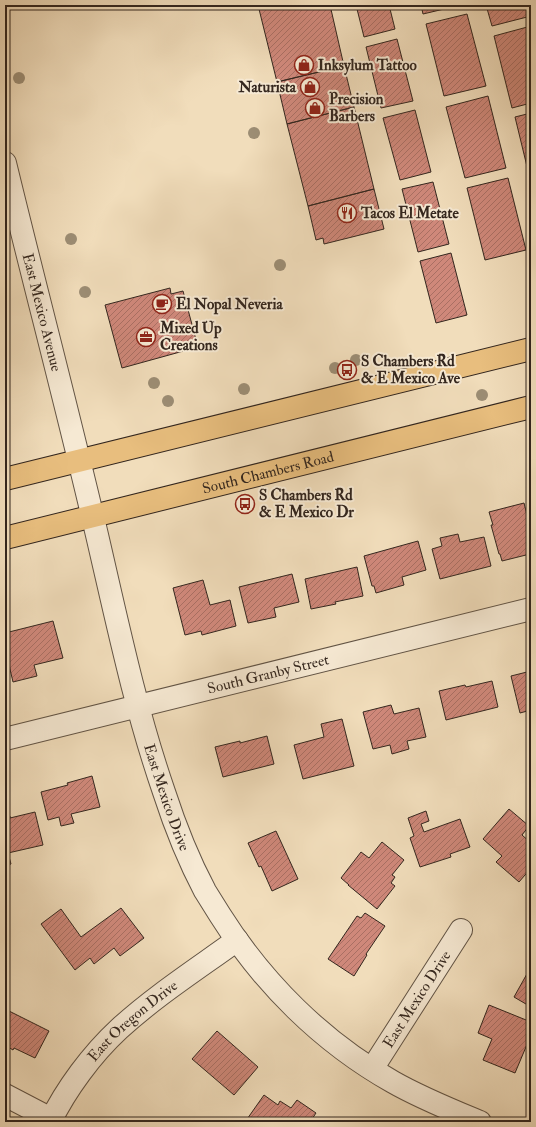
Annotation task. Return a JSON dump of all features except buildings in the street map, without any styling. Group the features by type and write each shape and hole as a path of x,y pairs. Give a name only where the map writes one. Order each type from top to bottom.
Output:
{"main road":[{"path":"5,480 531,349"},
{"name":"South Chambers Road","path":"5,538 531,408"}],"street":[{"name":"East Mexico Avenue","path":"5,163 79,462"},
{"name":"East Mexico Drive","path":"79,462 138,706 152,757 183,844 205,891 237,940 269,981 305,1017 345,1051 394,1082 434,1102 480,1122"},
{"name":"South Granby Street","path":"5,739 531,609"},
{"name":"East Mexico Drive","path":"372,1069 461,930"},
{"name":"East Oregon Drive","path":"50,1120 75,1081 93,1057 119,1029 159,996 237,940"},
{"path":"5,1094 50,1120"}],"place":[{"name":"Inksylum Tattoo","path":"304,65"},
{"name":"Naturista","path":"310,87"},
{"name":"Precision Barbers","path":"315,108"},
{"name":"Tacos El Metate","path":"347,213"},
{"name":"El Nopal Neveria","path":"162,304"},
{"name":"Mixed Up Creations","path":"146,337"},
{"name":"S Chambers Rd & E Mexico Ave","path":"347,370"},
{"name":"S Chambers Rd & E Mexico Dr","path":"245,504"}]}
